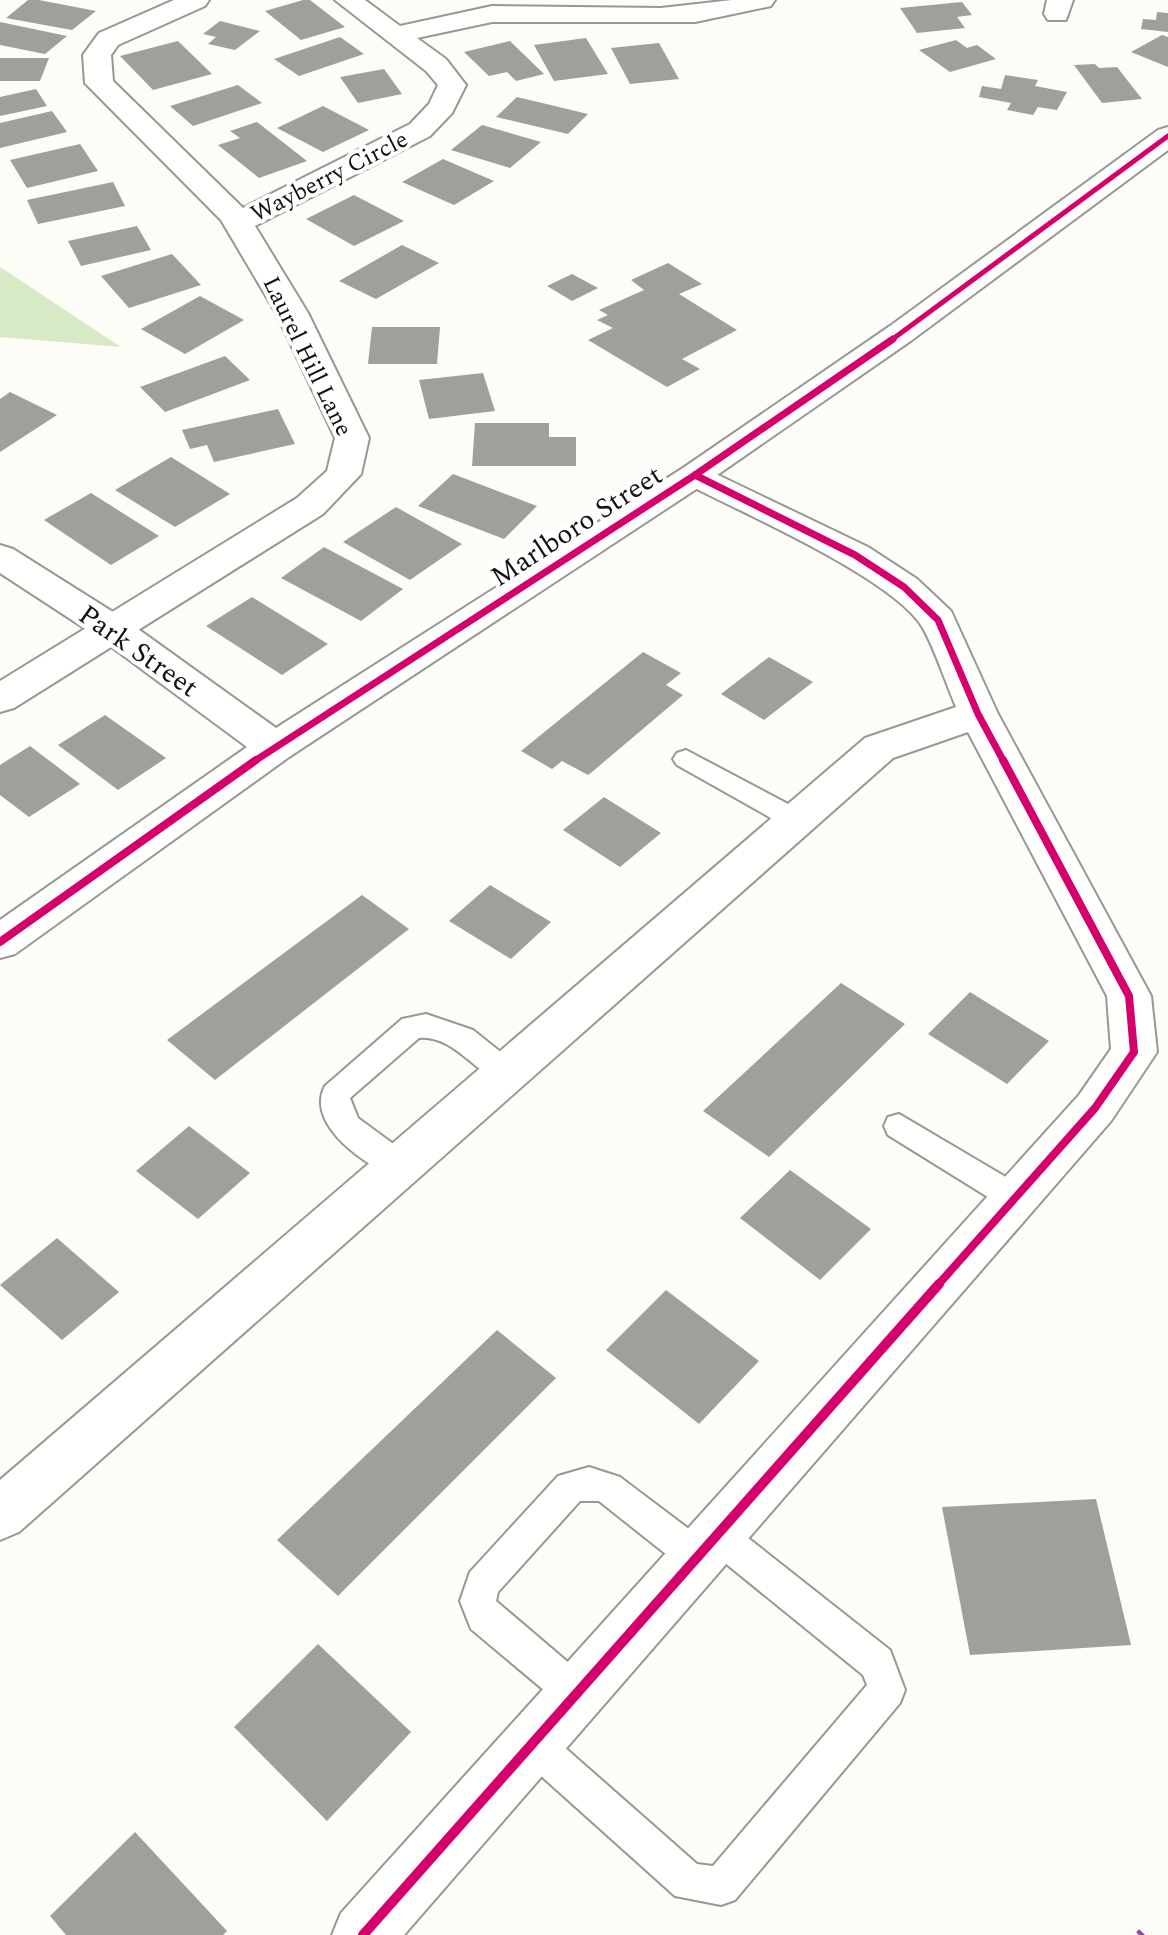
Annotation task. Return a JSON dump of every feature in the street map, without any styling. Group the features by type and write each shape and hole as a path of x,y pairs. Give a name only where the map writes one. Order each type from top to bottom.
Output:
{"street":[{"name":"Laurel Hill Lane","path":"0,699 310,506 344,474 352,438 292,313 238,223 99,83 97,55 108,39 196,0"},
{"name":"Wayberry Circle","path":"238,223 420,130 442,107 452,85 436,65 348,0"},
{"path":"395,35 493,14 661,16 705,13 762,0"},
{"name":"Marlboro Street","path":"0,942 275,747 695,475 901,333 1168,136"},
{"path":"363,1935 1095,1108 1134,1052 1129,996 978,714 938,620 904,587 855,555 695,475"},
{"name":"Park Street","path":"0,557 111,628 275,747"},
{"path":"7,1496 400,1166 879,748 978,714"}],"lane":[{"path":"686,759 796,820"},
{"path":"400,1166 339,1121 332,1108 335,1094 412,1027 428,1024 445,1026 507,1073"},
{"path":"899,1126 1015,1198"},
{"path":"533,1744 689,1882 721,1886 887,1690 877,1663 707,1546 608,1488 589,1483 570,1487 482,1584 478,1601 484,1617 577,1694"}],"green space":[{"path":"0,267 121,347 0,337"}],"building":[{"path":"28,0 96,11 72,30 6,18"},
{"path":"310,0 345,27 301,40 265,11"},
{"path":"962,2 972,15 957,17 965,28 917,33 900,8"},
{"path":"1157,12 1168,13 1168,32 1141,29 1143,19 1156,20"},
{"path":"220,21 260,31 235,50 208,44 216,37 203,34"},
{"path":"0,22 67,36 45,54 0,45"},
{"path":"1162,35 1168,37 1168,67 1131,52"},
{"path":"340,37 364,54 299,76 274,59"},
{"path":"586,38 608,74 554,81 534,45"},
{"path":"956,40 967,48 977,45 996,59 950,72 919,50"},
{"path":"178,41 212,74 153,90 120,56"},
{"path":"510,41 544,74 516,81 507,72 489,76 464,52"},
{"path":"659,43 679,79 630,84 611,48"},
{"path":"0,58 49,58 40,81 0,81"},
{"path":"1095,64 1099,68 1117,67 1142,99 1102,103 1074,65"},
{"path":"384,69 402,94 358,103 340,77"},
{"path":"1005,75 1038,80 1035,86 1067,92 1057,110 1038,107 1033,115 1007,110 1011,103 979,97 982,86 1001,89"},
{"path":"238,85 262,103 193,126 170,106"},
{"path":"36,89 47,106 0,116 0,97"},
{"path":"517,97 588,114 568,134 496,117"},
{"path":"323,106 369,130 323,152 277,128"},
{"path":"52,111 67,132 0,148 0,123"},
{"path":"257,122 307,161 259,178 218,145 240,138 230,131"},
{"path":"482,125 541,142 510,168 451,150"},
{"path":"80,144 98,171 27,188 10,160"},
{"path":"443,159 494,181 454,205 402,182"},
{"path":"113,182 125,206 38,224 27,200"},
{"path":"354,195 404,221 354,246 306,219"},
{"path":"137,226 151,250 81,266 68,241"},
{"path":"402,245 439,263 376,299 339,281"},
{"path":"172,254 201,285 129,308 101,276"},
{"path":"668,263 702,284 679,294 737,330 682,359 700,369 667,387 588,340 613,328 597,320 608,315 599,310 644,290 631,280"},
{"path":"572,274 598,288 572,301 547,286"},
{"path":"200,296 244,320 185,354 141,329"},
{"path":"372,327 440,327 437,364 368,364"},
{"path":"225,356 250,380 165,412 140,387"},
{"path":"483,373 495,411 429,419 419,380"},
{"path":"10,392 57,415 0,452 0,399"},
{"path":"278,409 295,444 214,462 207,445 190,449 182,430"},
{"path":"475,423 549,423 549,437 576,437 576,466 472,466"},
{"path":"171,457 230,494 175,527 115,490"},
{"path":"453,474 537,506 504,539 418,506"},
{"path":"91,493 159,536 111,565 44,520"},
{"path":"396,507 462,544 410,580 343,542"},
{"path":"324,547 403,589 361,621 281,578"},
{"path":"252,597 328,644 282,675 206,626"},
{"path":"643,652 681,673 666,685 683,695 592,772 588,775 562,761 552,769 521,751"},
{"path":"769,657 813,682 764,720 721,694"},
{"path":"105,715 166,758 118,790 58,745"},
{"path":"30,746 80,784 29,817 0,795 0,765"},
{"path":"604,797 661,833 620,867 563,830"},
{"path":"490,885 551,922 511,959 449,921"},
{"path":"362,895 409,929 215,1080 167,1040"},
{"path":"841,983 905,1024 769,1157 703,1111"},
{"path":"970,992 1049,1041 1007,1084 928,1034"},
{"path":"189,1126 250,1173 198,1219 136,1171"},
{"path":"790,1170 871,1229 820,1280 740,1218"},
{"path":"57,1238 119,1292 62,1340 0,1285"},
{"path":"666,1290 759,1361 699,1424 606,1350"},
{"path":"497,1330 556,1378 338,1596 277,1540"},
{"path":"1096,1499 1131,1645 970,1655 942,1507"},
{"path":"318,1644 411,1732 327,1821 234,1727"},
{"path":"135,1832 227,1931 223,1935 66,1935 50,1916"}],"marked path":[{"path":"1139,1935 1142,1932"}],"cycle path":[{"path":"0,942 275,747 695,475 901,333 1168,136"},
{"path":"363,1935 1095,1108 1134,1052 1129,996 978,714 938,620 904,587 855,555 695,475"}]}
